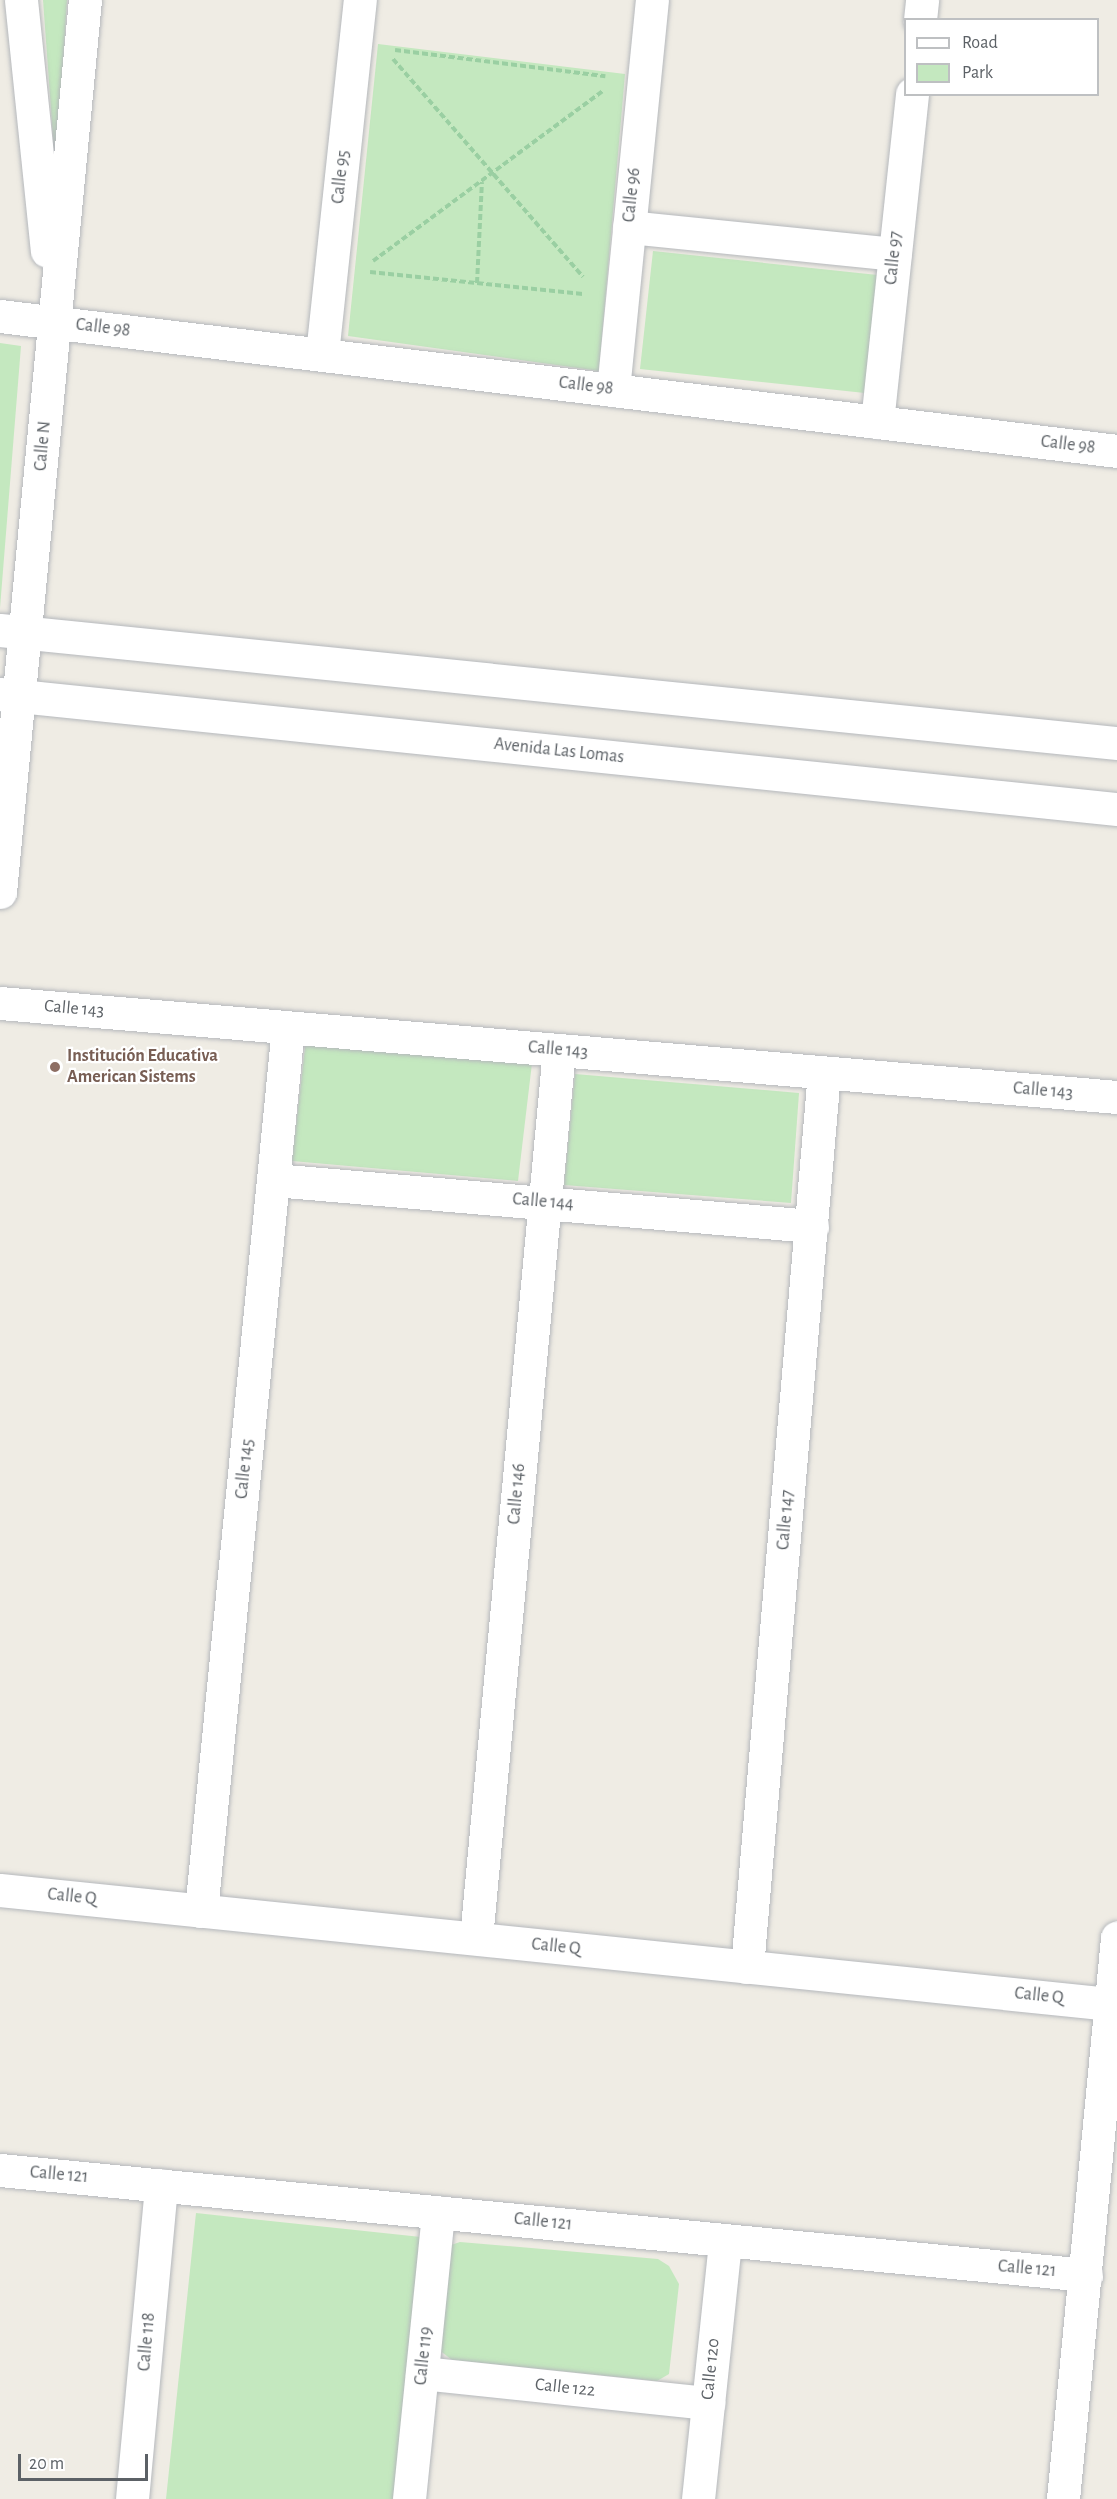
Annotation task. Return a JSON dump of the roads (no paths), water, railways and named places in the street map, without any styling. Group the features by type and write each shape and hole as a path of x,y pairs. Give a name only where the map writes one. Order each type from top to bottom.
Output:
{"street":[{"path":"21,0 54,322"},
{"name":"Calle N","path":"0,892 12,631 54,322 85,0"},
{"name":"Calle 95","path":"322,354 369,46 360,0"},
{"name":"Calle 96","path":"613,390 629,227 632,79 652,0"},
{"path":"920,18 922,0"},
{"name":"Calle 97","path":"877,422 912,96"},
{"path":"629,227 895,254"},
{"name":"Calle 98","path":"0,316 1117,451"},
{"path":"12,631 1117,743"},
{"name":"Avenida Las Lomas","path":"9,695 1117,809"},
{"name":"Calle 143","path":"0,1003 1117,1097"},
{"name":"Calle 145","path":"201,1911 288,1027"},
{"name":"Calle 146","path":"476,1938 559,1050"},
{"name":"Calle 147","path":"747,1966 824,1072"},
{"name":"Calle 144","path":"274,1180 812,1226"},
{"name":"Calle Q","path":"0,1890 1114,2006"},
{"path":"1062,2499 1114,2006 1117,1938"},
{"name":"Calle 121","path":"0,2170 1086,2275"},
{"name":"Calle 118","path":"132,2499 161,2185"},
{"name":"Calle 119","path":"410,2499 438,2212"},
{"name":"Calle 120","path":"698,2499 725,2240"},
{"name":"Calle 122","path":"422,2373 708,2403"}],"place":[{"name":"Institución Educativa American Sistems","path":"55,1067"}]}
